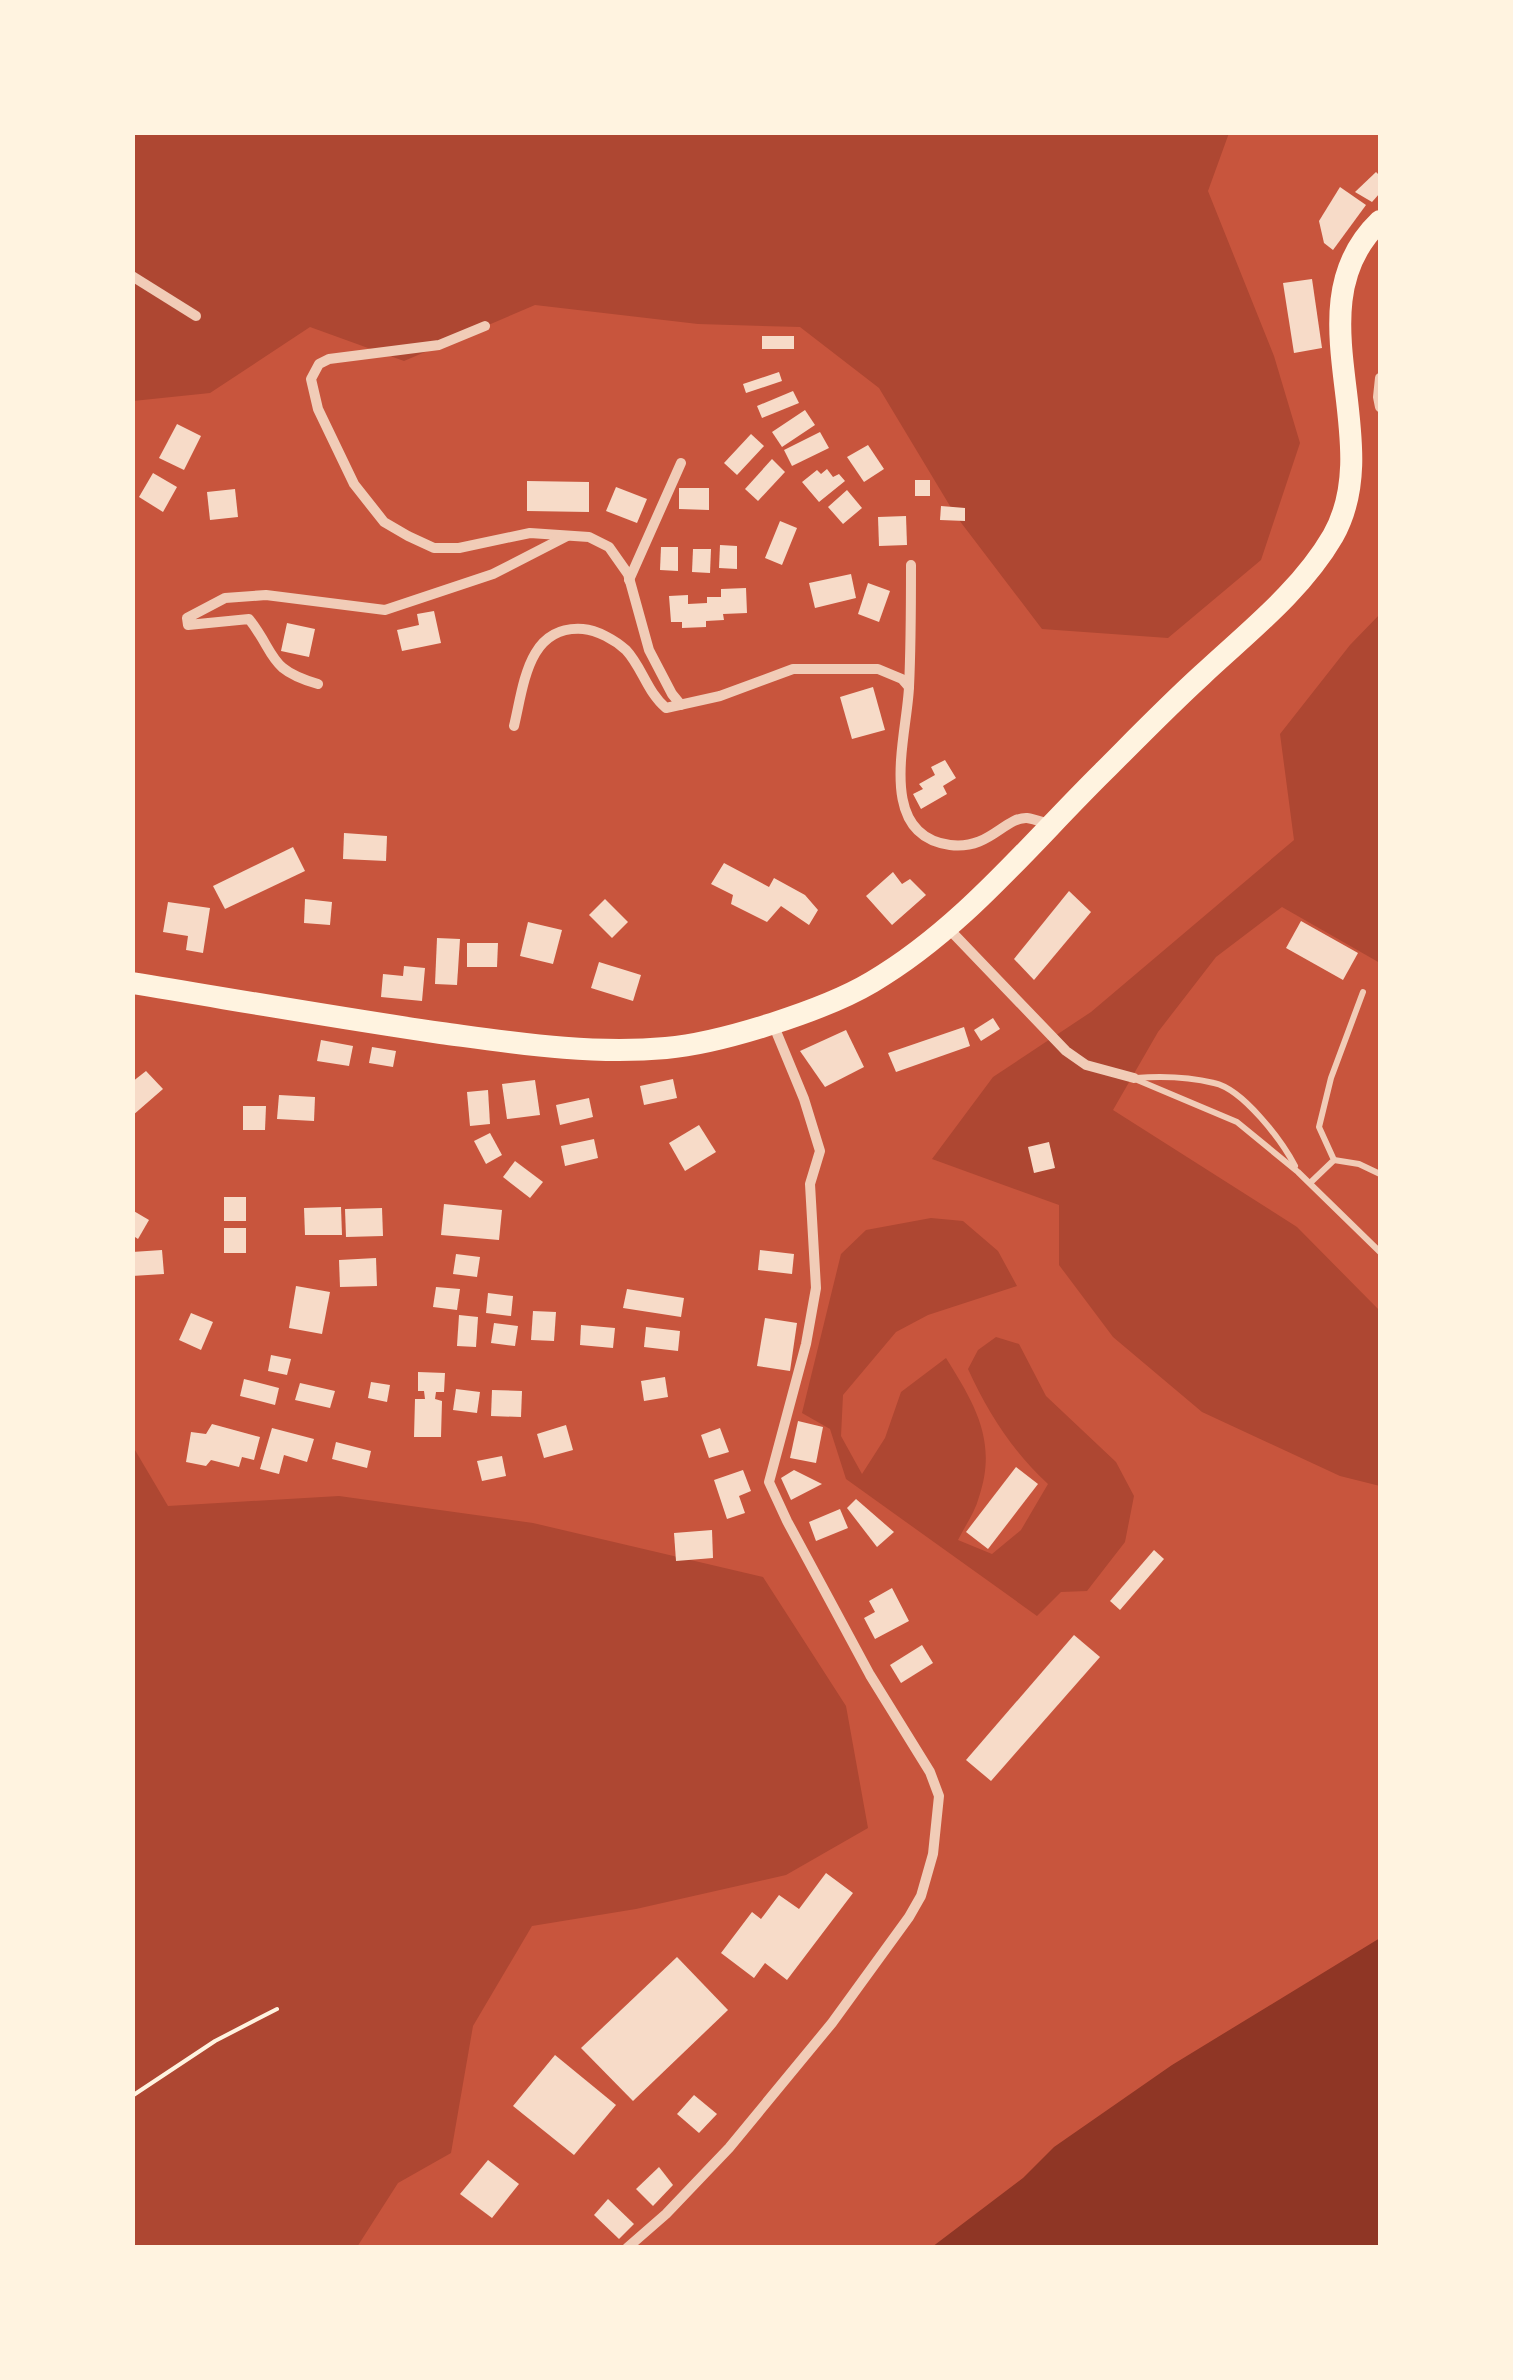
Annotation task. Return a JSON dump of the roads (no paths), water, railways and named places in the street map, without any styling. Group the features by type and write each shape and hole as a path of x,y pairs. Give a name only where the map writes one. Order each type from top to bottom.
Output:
{"highway":[{"path":"132,983 358,1021 578,1050 669,1048 826,1006 873,982 948,928 1260,622 1306,574 1333,535 1347,504 1352,468 1352,418 1339,321 1342,296 1358,250 1380,220"}],"street":[{"path":"132,276 196,316"},
{"path":"485,326 438,344 329,359 319,364 310,379 318,408 354,484 384,522 434,548 459,548 530,533 589,537 609,546 630,580 649,650 681,706"},
{"path":"1380,378 1380,406"},
{"path":"630,580 680,463"},
{"path":"318,684 292,677 274,662 250,618 198,626 188,625 188,618 225,598 266,595 385,610 493,574 568,535"},
{"path":"911,564 910,688 900,784 916,831 946,844 960,845 980,843 1020,819 1050,825"},
{"path":"514,726 536,649 546,638 566,628 592,630 627,651 652,696 666,708 720,696 793,669 878,669 902,678 910,688"},
{"path":"948,928 1066,1050 1086,1065 1134,1078"},
{"path":"627,2248 666,2214 728,2148 840,2013 909,1917 921,1896 933,1854 939,1796 930,1772 870,1675 769,1482 802,1360 816,1288 810,1184 820,1151 804,1099 772,1022"}],"lane":[{"path":"1334,1160 1319,1128 1331,1078 1363,992"},
{"path":"1134,1078 1168,1075 1218,1083 1248,1105 1281,1140 1298,1172"},
{"path":"1134,1078 1236,1122 1298,1172 1380,1252"},
{"path":"1334,1160 1359,1164 1380,1174"},
{"path":"1310,1184 1334,1160"}]}
